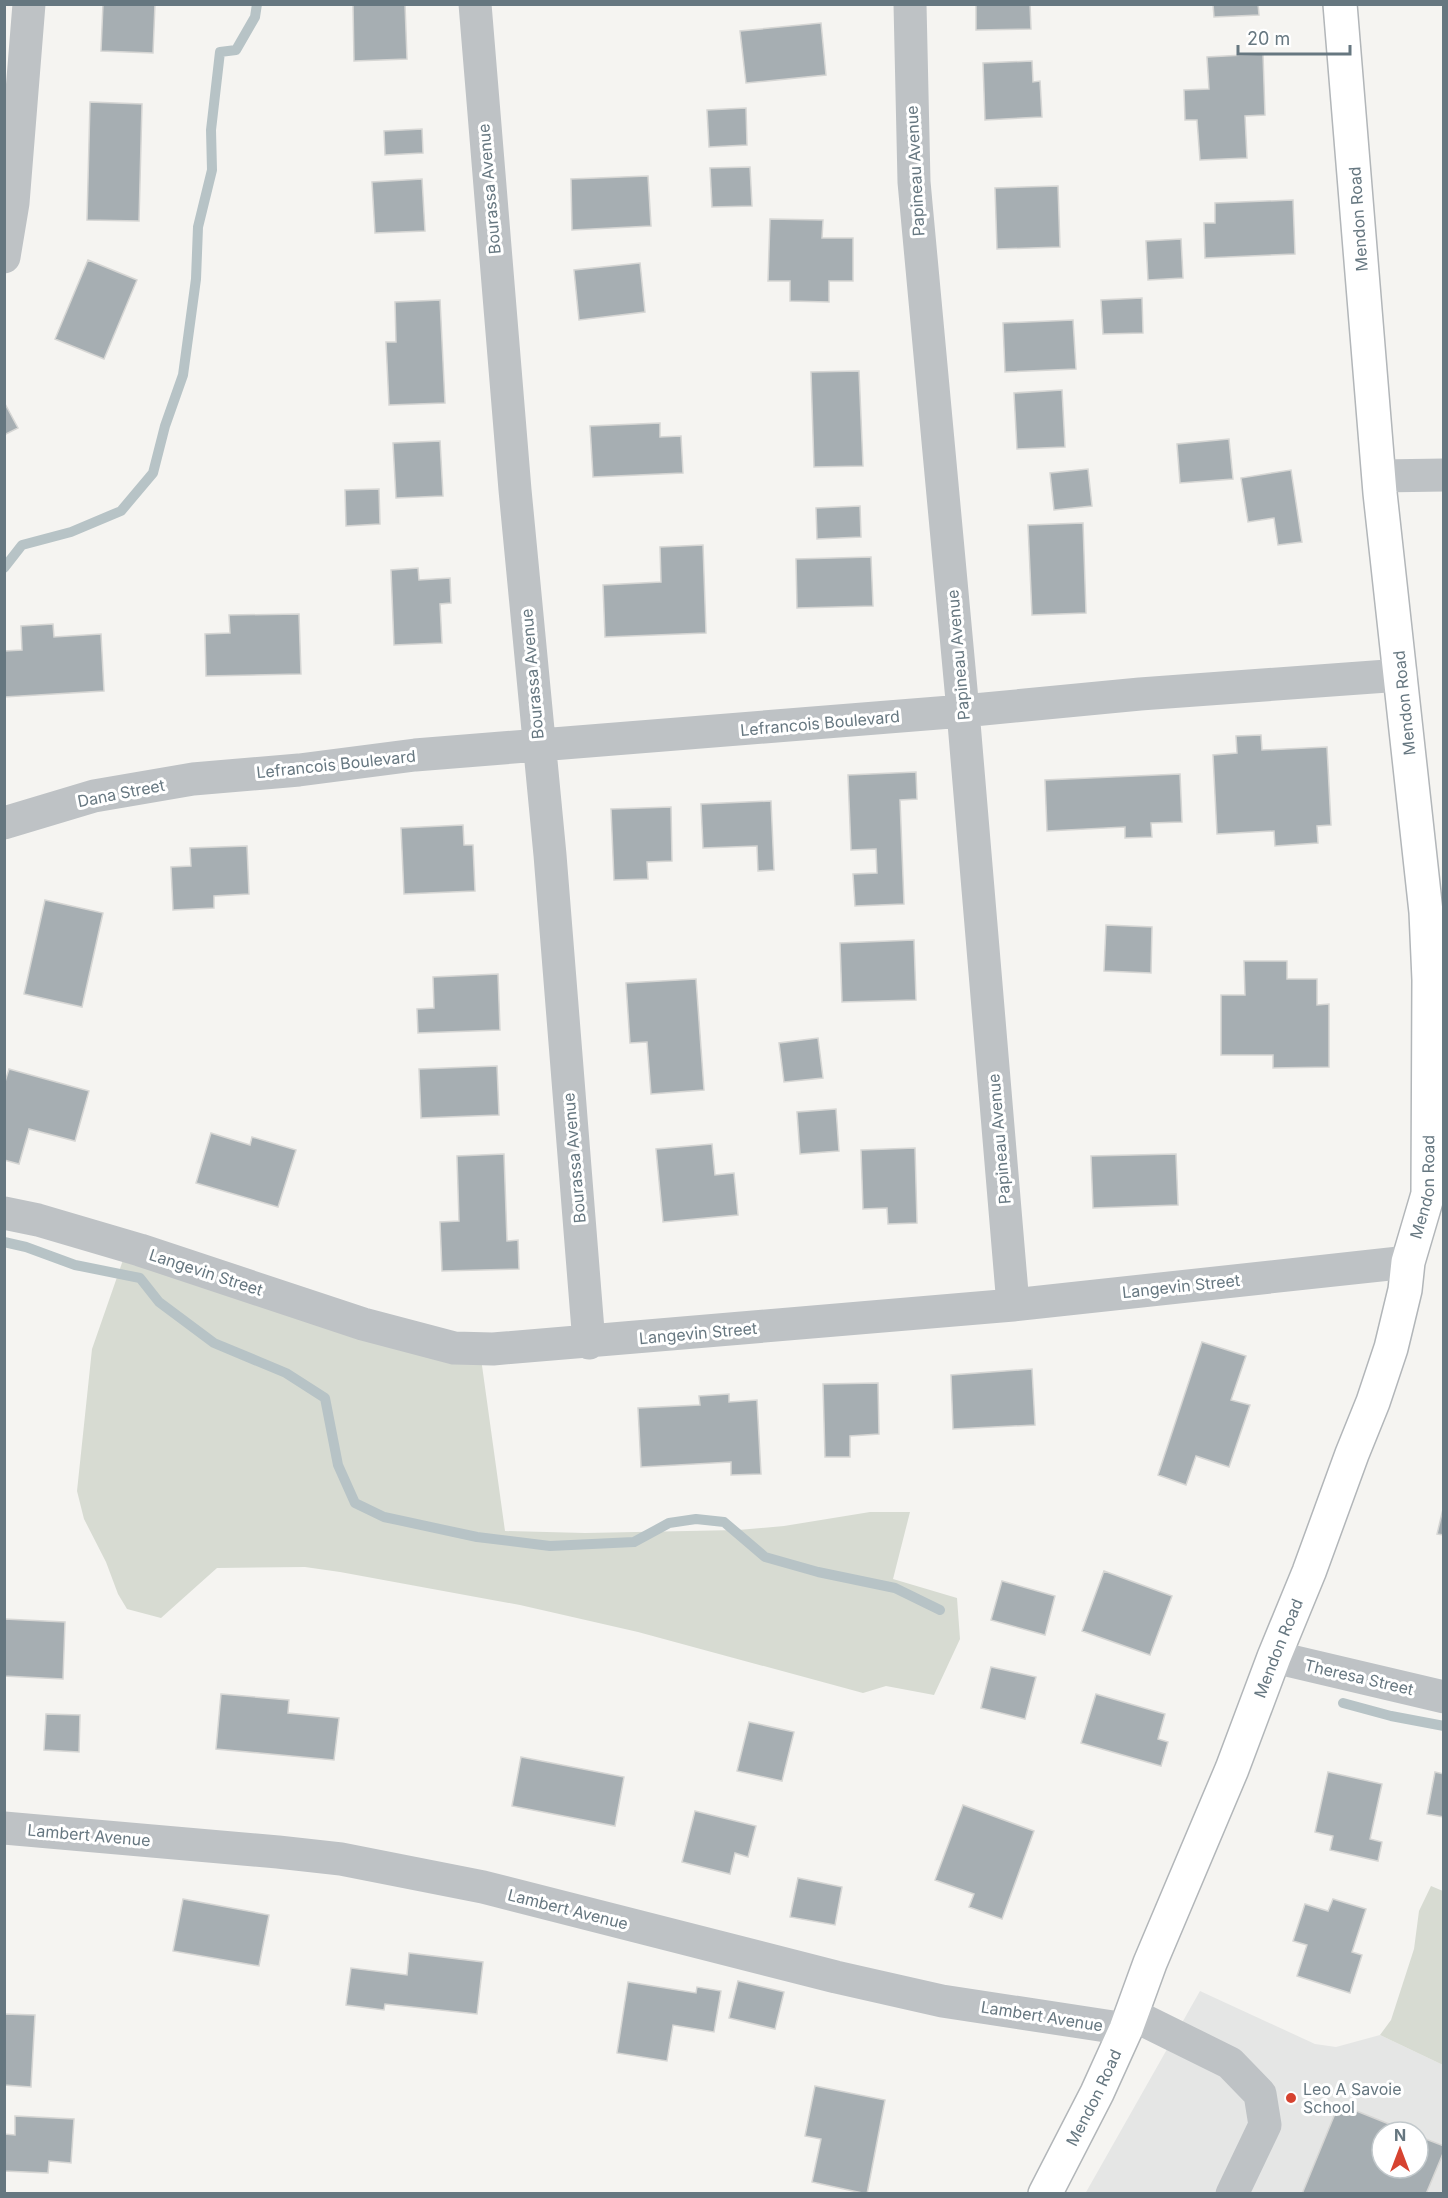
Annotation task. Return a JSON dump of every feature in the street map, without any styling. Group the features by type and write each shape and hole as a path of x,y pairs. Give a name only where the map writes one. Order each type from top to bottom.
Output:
{"main road":[{"name":"Mendon Road","path":"1045,2193 1097,2093 1129,2021 1150,1963 1232,1769 1274,1657 1310,1572 1373,1402 1402,1302 1408,1262 1436,1196 1426,912 1380,493 1340,4"}],"street":[{"path":"4,257 13,203 29,4"},
{"name":"Bourassa Avenue","path":"475,4 513,478 550,855 589,1342"},
{"name":"Papineau Avenue","path":"910,4 914,182 963,711 1013,1305"},
{"path":"1380,476 1443,476"},
{"name":"Lefrancois Boulevard","path":"239,775 416,755 963,711 1140,694 1401,675"},
{"name":"Dana Street","path":"4,823 94,796 193,779 239,775"},
{"name":"Langevin Street","path":"4,1212 140,1250 363,1324 454,1348 493,1349 589,1342 1013,1305 1408,1262"},
{"name":"Theresa Street","path":"1274,1657 1443,1697"},
{"name":"Lambert Avenue","path":"4,1828 341,1859 483,1887 836,1977 942,2001 1129,2021 1230,2063 1260,2094 1265,2125 1233,2193"}],"shaded area":[{"path":"123,1260 479,1344 505,1531 585,1533 738,1530 784,1526 870,1512 910,1512 893,1579 957,1598 960,1639 934,1695 886,1686 863,1693 638,1632 520,1605 305,1567 217,1568 161,1618 127,1609 84,1519 77,1491 92,1349"},
{"path":"1431,1886 1443,1891 1443,2065 1380,2035 1391,2020 1414,1949 1419,1911"},
{"name":"Leo A Savoie School","path":"1200,1991 1315,2044 1336,2047 1380,2035 1443,2065 1443,2193 1085,2194"}],"building":[{"path":"103,4 155,4 153,53 101,51"},
{"path":"353,4 405,4 407,59 354,61"},
{"path":"976,4 1030,4 1031,29 976,30"},
{"path":"1213,4 1258,4 1259,15 1214,17"},
{"path":"821,23 826,75 746,83 740,31"},
{"path":"1263,54 1265,115 1245,116 1247,158 1200,160 1197,120 1185,120 1184,90 1209,89 1207,57"},
{"path":"1032,61 1033,82 1040,81 1042,117 985,120 983,63"},
{"path":"90,102 142,104 139,221 87,220"},
{"path":"746,108 747,145 709,147 707,110"},
{"path":"422,129 423,153 385,155 384,131"},
{"path":"750,167 752,206 712,207 710,168"},
{"path":"648,176 651,226 572,230 571,179"},
{"path":"422,179 425,231 375,233 372,182"},
{"path":"1058,186 1060,247 997,249 995,188"},
{"path":"1293,200 1295,254 1205,258 1204,223 1215,223 1215,203"},
{"path":"770,219 823,220 822,238 853,238 853,281 829,281 829,302 790,301 790,281 768,281"},
{"path":"1181,239 1183,278 1148,280 1146,241"},
{"path":"88,260 137,280 104,359 55,339"},
{"path":"640,263 645,312 579,320 574,270"},
{"path":"1142,298 1143,333 1103,334 1101,300"},
{"path":"440,300 445,403 389,405 386,342 396,342 395,302"},
{"path":"1073,320 1076,369 1005,372 1003,323"},
{"path":"859,371 863,466 814,467 811,372"},
{"path":"1062,390 1065,447 1017,449 1014,393"},
{"path":"4,402 18,428 4,435"},
{"path":"660,423 660,437 681,436 683,473 593,477 590,426"},
{"path":"1229,439 1233,479 1180,483 1177,444"},
{"path":"440,441 443,496 396,498 393,443"},
{"path":"1088,469 1092,506 1054,510 1050,473"},
{"path":"1291,470 1302,542 1278,545 1274,518 1248,522 1241,478"},
{"path":"379,489 380,524 346,526 345,490"},
{"path":"860,506 861,537 817,539 816,508"},
{"path":"1083,523 1086,613 1032,615 1028,525"},
{"path":"703,545 706,633 605,637 603,585 661,582 660,547"},
{"path":"871,557 873,606 797,608 796,559"},
{"path":"418,568 419,580 450,578 451,603 440,604 442,643 394,645 391,570"},
{"path":"299,614 301,674 206,676 205,634 230,633 229,615"},
{"path":"53,624 54,637 101,634 104,691 4,697 4,651 22,650 21,626"},
{"path":"1261,735 1262,750 1327,747 1331,825 1317,826 1318,843 1275,846 1274,831 1217,834 1213,755 1237,753 1236,736"},
{"path":"916,772 917,799 900,800 904,904 855,906 853,874 877,873 876,849 851,850 848,775"},
{"path":"1180,774 1182,822 1151,823 1152,837 1125,838 1125,827 1047,831 1045,780"},
{"path":"771,801 774,870 758,871 757,846 703,848 701,804"},
{"path":"671,807 672,861 647,862 648,879 614,880 611,809"},
{"path":"463,825 464,845 473,845 475,891 404,894 401,828"},
{"path":"247,846 249,894 214,896 214,908 173,910 171,867 191,866 190,848"},
{"path":"45,900 103,913 82,1007 24,994"},
{"path":"1106,925 1152,927 1151,973 1104,971"},
{"path":"914,940 916,1000 842,1002 840,943"},
{"path":"1244,961 1287,961 1287,979 1317,979 1317,1005 1329,1004 1329,1067 1273,1068 1273,1055 1221,1055 1221,995 1245,995"},
{"path":"498,974 500,1030 418,1033 417,1009 434,1008 433,977"},
{"path":"696,979 704,1090 651,1094 647,1042 630,1043 626,983"},
{"path":"818,1038 823,1078 784,1082 779,1043"},
{"path":"497,1066 499,1115 421,1118 419,1069"},
{"path":"9,1069 89,1091 75,1141 29,1129 19,1164 4,1160 4,1085"},
{"path":"836,1109 839,1151 800,1154 797,1112"},
{"path":"211,1133 250,1145 252,1137 296,1150 278,1207 196,1183"},
{"path":"712,1144 715,1175 734,1173 738,1215 663,1222 656,1149"},
{"path":"915,1148 917,1223 888,1224 887,1208 863,1209 861,1150"},
{"path":"504,1154 507,1241 518,1240 519,1269 442,1271 440,1222 459,1221 457,1156"},
{"path":"1176,1154 1178,1205 1093,1208 1091,1156"},
{"path":"1202,1342 1246,1356 1231,1400 1250,1405 1229,1467 1196,1456 1186,1485 1158,1475"},
{"path":"1032,1369 1035,1425 953,1429 951,1375"},
{"path":"878,1383 879,1434 850,1436 850,1457 825,1457 823,1384"},
{"path":"729,1394 729,1402 757,1400 761,1474 731,1475 731,1462 641,1467 638,1408 700,1405 699,1396"},
{"path":"1444,1505 1444,1535 1437,1534"},
{"path":"1104,1571 1172,1596 1150,1655 1082,1631"},
{"path":"1002,1581 1055,1596 1045,1635 991,1620"},
{"path":"4,1619 65,1622 63,1679 4,1676"},
{"path":"991,1667 1036,1677 1025,1719 981,1708"},
{"path":"221,1694 289,1700 288,1713 339,1718 334,1760 216,1749"},
{"path":"1096,1694 1165,1714 1158,1739 1168,1742 1161,1766 1081,1743"},
{"path":"46,1714 80,1715 79,1752 44,1750"},
{"path":"749,1722 794,1732 782,1781 737,1771"},
{"path":"521,1757 624,1777 615,1826 512,1806"},
{"path":"1328,1772 1382,1784 1370,1839 1382,1842 1378,1861 1330,1850 1333,1836 1315,1832"},
{"path":"1435,1772 1444,1774 1444,1817 1427,1814"},
{"path":"963,1805 1034,1831 1002,1919 969,1907 974,1894 935,1880"},
{"path":"695,1811 756,1826 748,1857 735,1853 730,1874 682,1862"},
{"path":"798,1878 842,1887 835,1925 790,1917"},
{"path":"183,1899 269,1915 259,1966 173,1951"},
{"path":"1333,1899 1366,1909 1352,1952 1362,1955 1350,1993 1297,1976 1307,1945 1293,1941 1305,1904 1328,1911"},
{"path":"409,1953 483,1962 477,2014 385,2004 384,2010 346,2005 351,1968 407,1975"},
{"path":"738,1981 784,1992 775,2029 729,2018"},
{"path":"628,1982 696,1993 697,1987 721,1991 714,2032 673,2025 667,2061 617,2053"},
{"path":"4,2014 35,2015 31,2087 4,2085"},
{"path":"815,2086 885,2100 867,2194 812,2182 821,2139 805,2136"},
{"name":"Leo A Savoie School","path":"1339,2104 1379,2120 1370,2120 1370,2180 1430,2180 1430,2141 1444,2146 1426,2194 1302,2194"},
{"path":"15,2116 74,2119 71,2163 49,2161 48,2173 4,2171 4,2134 15,2135"}],"waterway":[{"path":"4,568 22,545 71,532 121,511 153,473 165,426 183,375 196,279 198,227 212,170 211,130 220,52 236,50 255,17 257,4"},
{"path":"4,1242 26,1247 75,1265 140,1278 159,1302 214,1343 286,1373 325,1398 338,1465 355,1503 384,1517 477,1537 550,1546 634,1542 669,1523 696,1519 724,1522 765,1557 818,1572 895,1588 940,1610"},
{"path":"1343,1703 1391,1716 1444,1726"}],"place":[{"name":"Leo A Savoie School","path":"1291,2098"}]}
